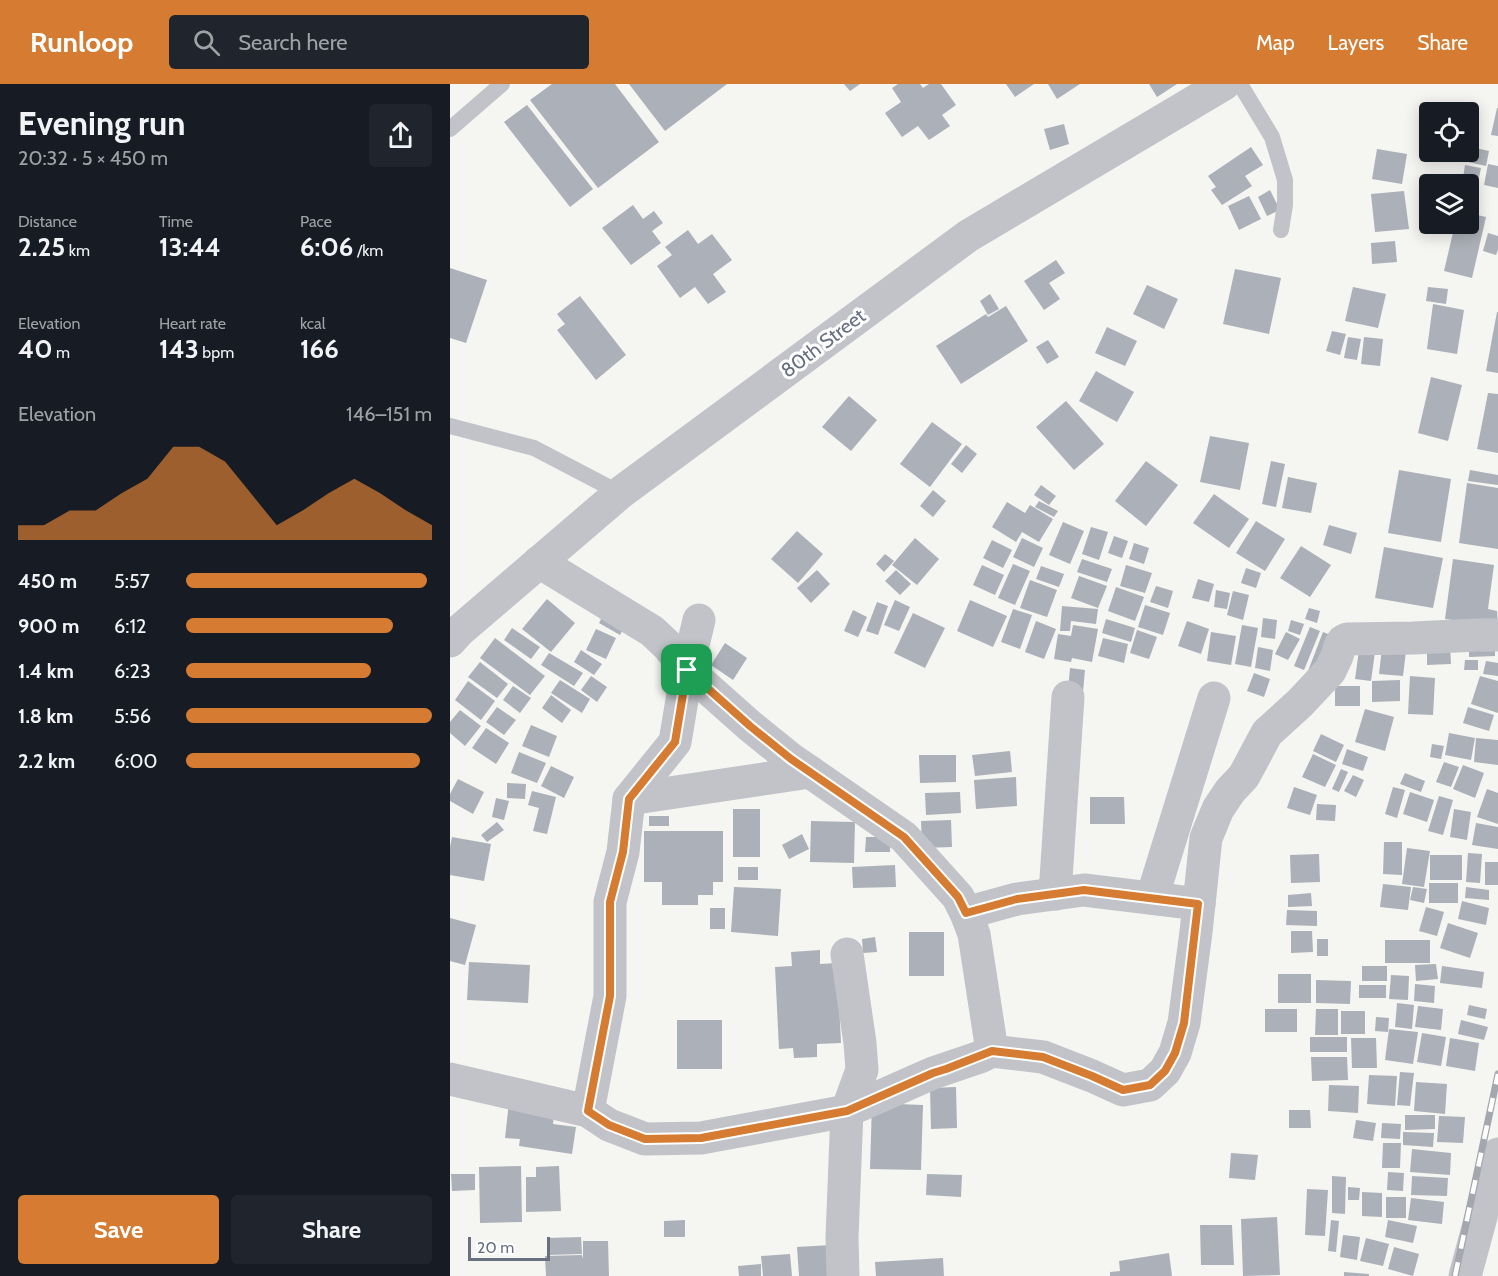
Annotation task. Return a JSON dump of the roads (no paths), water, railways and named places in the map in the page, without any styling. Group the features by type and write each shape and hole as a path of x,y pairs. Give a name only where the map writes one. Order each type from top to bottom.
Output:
{"street":[{"name":"80th Street","path":"450,641 620,493 968,236 1224,84"},
{"path":"540,562 652,631 669,647 687,670 750,726 810,772 904,837 958,897 966,913 974,934 992,1051"},
{"path":"588,1111 610,996 610,902 623,852 629,799 675,742 687,670 699,621"},
{"path":"450,1079 588,1111 609,1125 645,1139 701,1138 847,1111 933,1073 992,1051 1043,1057 1123,1090 1150,1085 1165,1071 1175,1053 1184,1023 1206,838 1218,808 1244,776 1267,733 1330,671 1340,646 1347,639 1498,635"},
{"path":"1055,894 1068,697"},
{"path":"1152,898 1214,698"},
{"path":"629,799 810,772"},
{"path":"966,913 1017,899 1084,890 1198,904"},
{"path":"843,1276 842,1237 847,1111 862,1070 848,954"},
{"path":"1465,1276 1498,1154"}],"lane":[{"path":"450,129 502,84"},
{"path":"1240,84 1272,137 1285,180 1285,205 1281,230"},
{"path":"450,426 534,448 620,493"}],"railway":[{"path":"1455,1276 1498,1074"}]}
